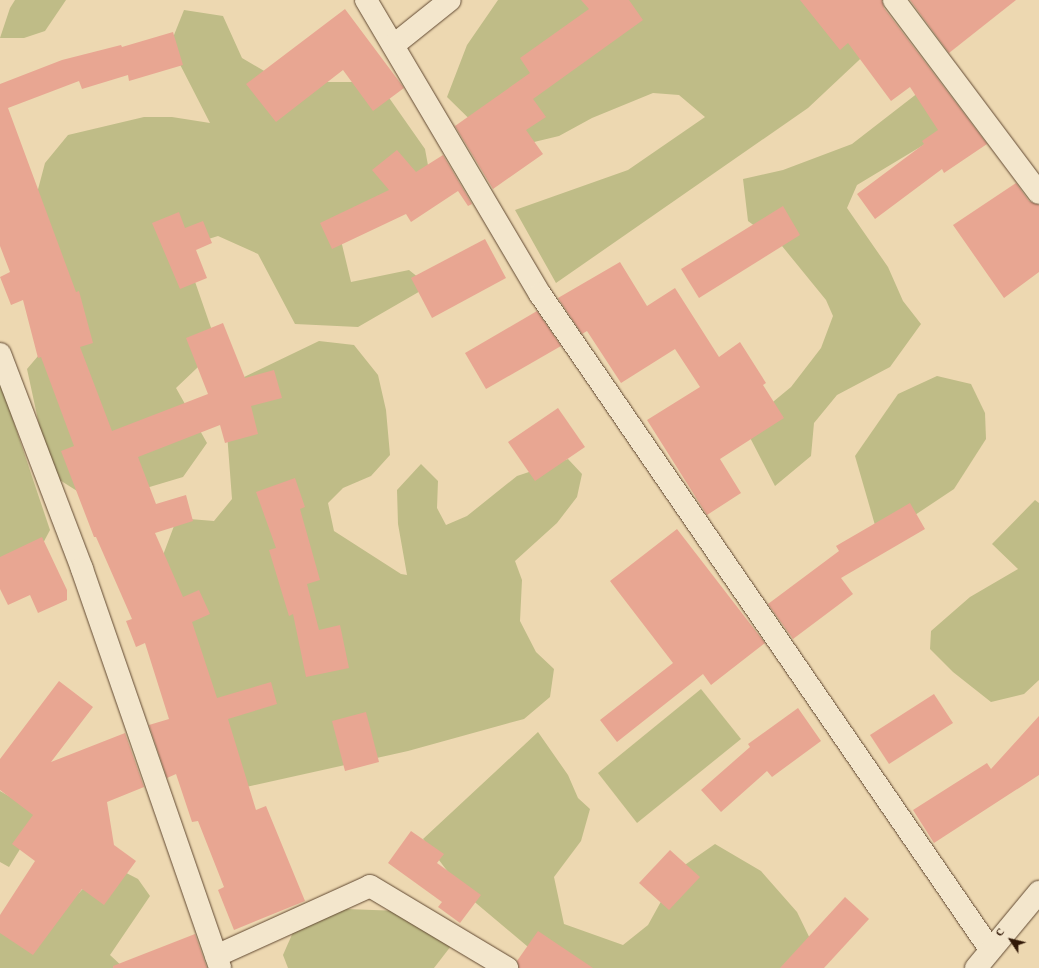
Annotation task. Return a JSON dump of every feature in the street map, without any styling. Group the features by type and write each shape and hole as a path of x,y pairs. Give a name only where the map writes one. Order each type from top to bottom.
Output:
{"street":[{"path":"366,0 395,44 540,294 990,949"},
{"path":"395,44 450,0"},
{"path":"894,0 1039,193"},
{"path":"0,354 82,570 218,962 370,886 507,968"},
{"path":"976,968 990,949 1039,892"}],"shaded area":[{"path":"15,0 66,0 45,31 24,38 0,38 10,8"},
{"path":"498,0 867,0 890,31 808,108 556,283 515,210 628,170 705,117 679,95 653,93 592,118 559,136 501,150 447,97 467,45"},
{"path":"184,10 223,16 242,58 283,82 378,82 425,149 432,187 339,232 351,282 409,270 429,286 358,327 295,324 258,254 218,236 183,247 218,348 176,388 207,443 183,477 96,503 55,477 43,443 27,369 61,329 28,227 45,163 68,135 144,117 172,117 210,123 170,45"},
{"path":"923,89 955,126 857,185 847,208 888,267 903,301 921,324 890,367 837,395 814,423 811,456 775,486 744,426 791,387 821,348 833,316 826,300 782,246 748,221 743,179 783,170 852,144"},
{"path":"319,341 354,345 378,375 386,410 390,455 371,476 343,488 328,503 334,531 401,574 407,575 398,524 397,490 421,464 438,481 437,508 446,525 467,516 517,476 568,459 582,474 577,497 557,523 515,561 522,580 520,621 536,652 554,669 550,697 524,719 408,751 224,792 151,587 177,518 214,521 232,499 226,420 240,379"},
{"path":"937,376 971,384 985,413 986,439 954,489 879,539 855,456 898,394"},
{"path":"0,381 50,530 31,566 0,570"},
{"path":"1035,500 1039,503 1039,680 1024,694 991,702 953,672 930,649 931,631 970,597 1018,569 992,544"},
{"path":"701,689 741,739 637,823 598,773"},
{"path":"538,732 568,775 578,798 590,809 581,841 554,877 564,924 623,945 648,925 679,869 715,844 761,871 797,912 816,951 809,968 553,968 464,893 423,839"},
{"path":"0,791 41,815 9,867 0,862"},
{"path":"107,863 138,879 150,896 110,955 124,968 0,968 0,920 79,893"},
{"path":"346,909 400,911 451,946 434,968 288,968 283,955 294,930"}],"building":[{"path":"581,0 629,0 643,20 533,99 546,117 526,130 543,154 493,189 455,126 530,73 520,58 589,9"},
{"path":"800,0 882,0 884,8 987,144 944,173 942,169 875,219 857,194 924,144 922,141 938,130 910,87 891,101 848,43 840,50"},
{"path":"910,0 1016,0 949,53"},
{"path":"345,9 404,88 373,111 343,70 276,122 246,84"},
{"path":"173,32 183,65 129,81 128,75 82,89 79,81 8,108 76,292 79,291 93,343 80,347 112,431 208,394 186,338 223,323 245,378 274,370 282,398 251,406 258,434 225,443 220,425 138,457 156,504 186,495 193,521 155,533 183,597 199,590 210,614 192,622 217,698 271,682 277,704 228,719 256,810 266,806 305,901 234,930 218,890 224,887 198,821 192,822 176,774 167,778 149,725 169,719 145,643 136,647 126,621 132,619 96,537 94,537 61,451 74,446 41,357 38,358 23,300 11,305 0,277 10,272 0,246 0,84 62,60 121,45 122,47"},
{"path":"397,150 416,172 443,155 472,204 468,206 458,191 411,222 406,214 332,249 320,223 389,190 372,170"},
{"path":"1016,183 1029,201 1039,205 1039,272 1004,298 953,225"},
{"path":"783,206 800,235 699,298 681,269"},
{"path":"179,212 185,228 203,221 212,243 196,250 207,278 180,289 152,223"},
{"path":"485,239 506,278 432,318 411,278"},
{"path":"620,262 647,306 675,288 719,357 740,342 766,383 763,385 784,418 720,459 741,493 707,515 647,420 700,387 675,349 621,383 587,331 582,334 558,298"},
{"path":"537,311 561,346 486,389 465,353"},
{"path":"558,408 585,447 535,481 508,442"},
{"path":"295,478 305,507 300,509 320,580 307,584 319,630 340,625 349,668 306,677 293,614 289,616 269,550 276,548 256,492"},
{"path":"910,503 925,529 841,578 853,594 793,639 768,604 839,551 836,546"},
{"path":"677,529 765,643 711,685 703,674 617,742 600,720 673,663 610,581"},
{"path":"42,537 67,590 67,600 38,613 30,595 8,605 0,589 0,557"},
{"path":"59,681 93,707 51,762 125,733 144,787 107,802 114,845 136,861 104,905 82,889 33,955 0,933 0,915 35,861 12,844 33,815 0,790 0,759"},
{"path":"934,694 953,723 889,764 870,735"},
{"path":"798,708 821,741 772,777 767,771 721,812 701,790 750,747 748,744"},
{"path":"366,712 379,762 345,771 332,721"},
{"path":"1039,716 1039,775 934,843 913,810 987,763 991,769"},
{"path":"411,831 444,854 437,863 481,895 460,923 438,907 442,902 388,863"},
{"path":"670,850 700,877 669,910 639,883"},
{"path":"845,897 869,919 824,968 780,968"},
{"path":"538,931 593,968 519,968 517,961"},
{"path":"195,934 207,968 113,968 113,966"}]}
